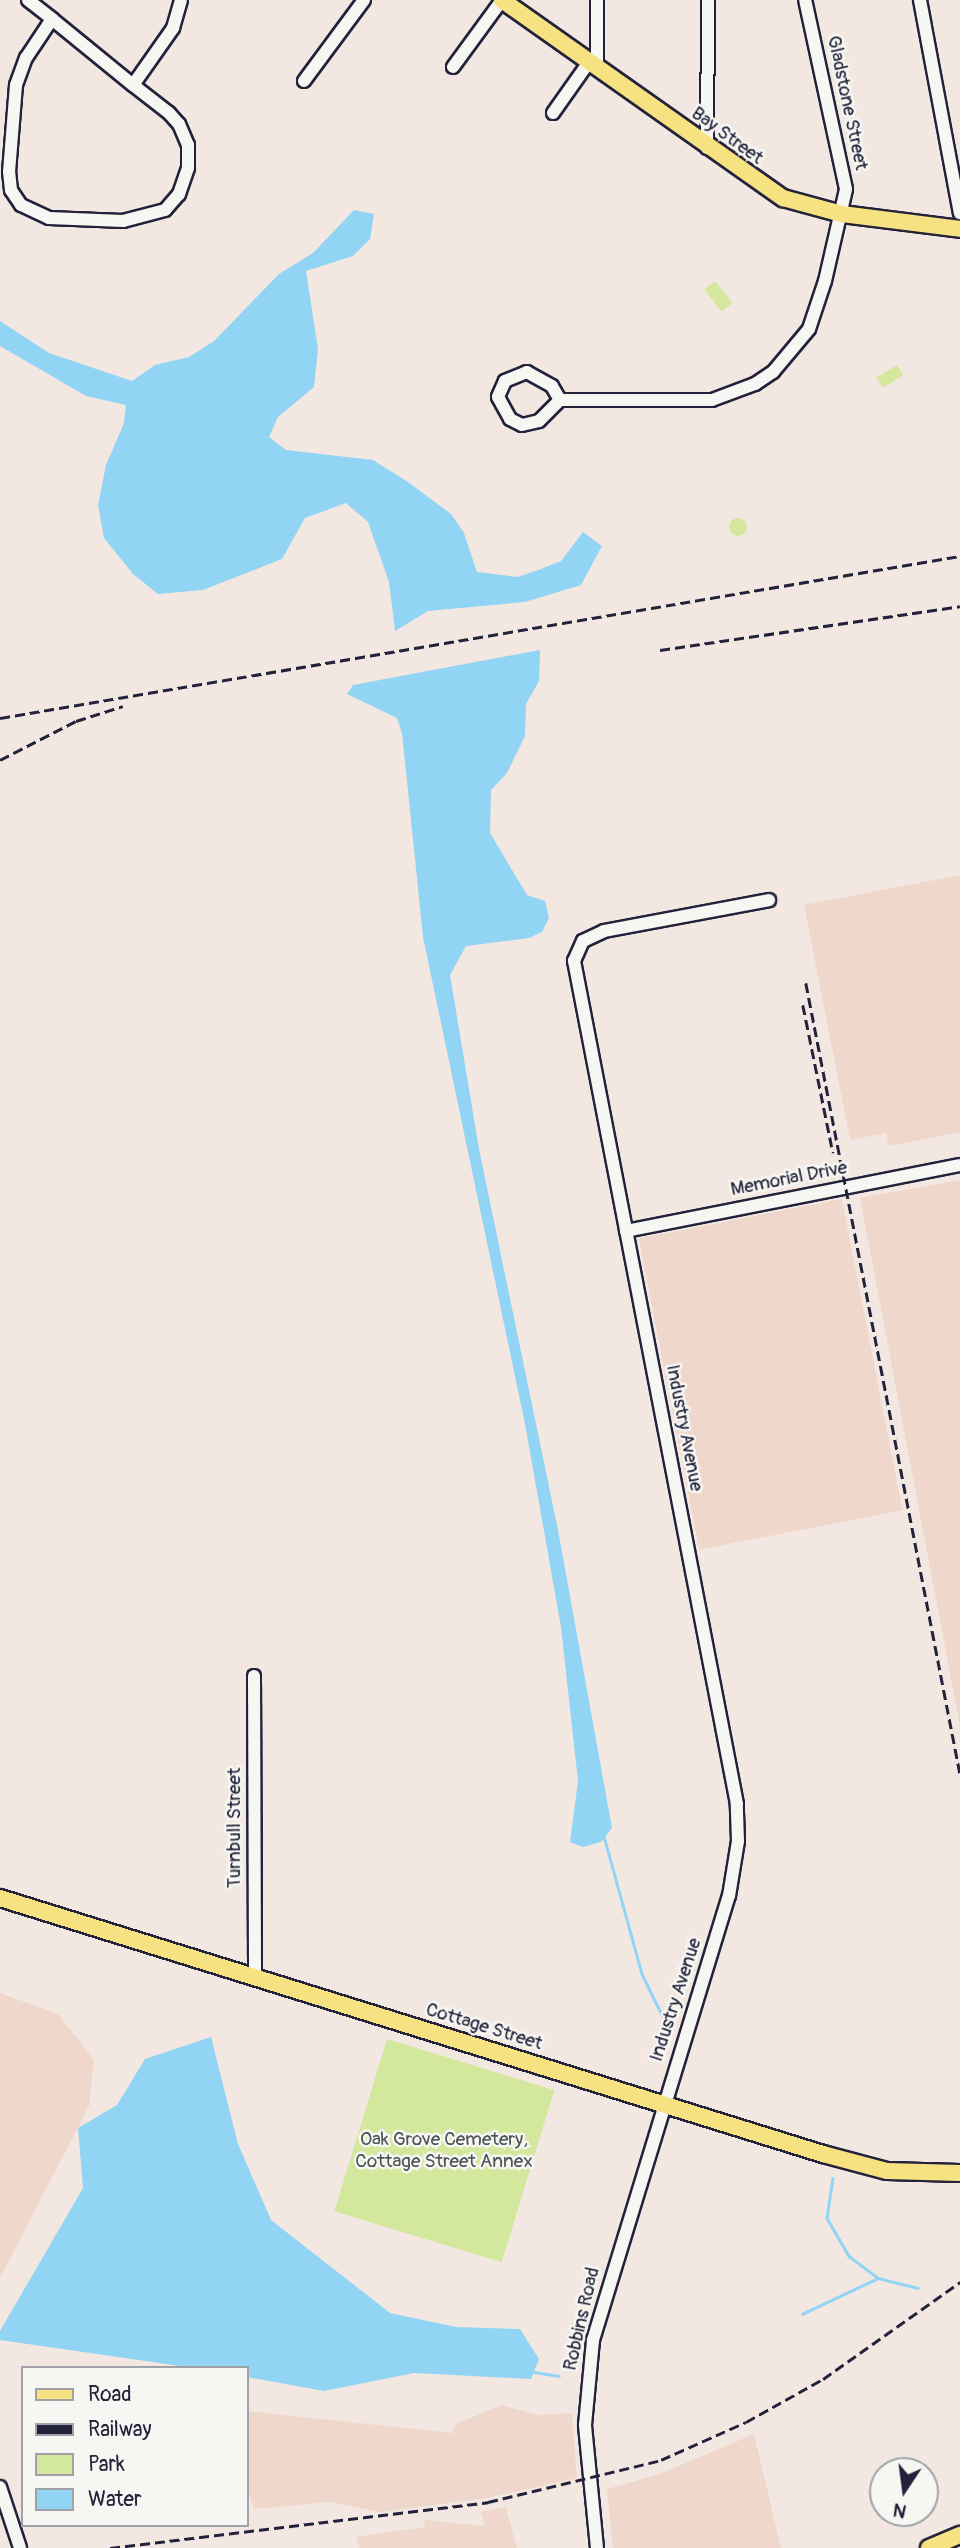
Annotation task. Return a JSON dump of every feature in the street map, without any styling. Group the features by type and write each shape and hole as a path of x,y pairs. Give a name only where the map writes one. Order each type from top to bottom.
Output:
{"main road":[{"name":"Bay Street","path":"502,0 707,148 783,198 842,214 960,229"},
{"name":"Cottage Street","path":"0,1898 663,2106 887,2171 960,2173"},
{"path":"929,2548 960,2535"}],"street":[{"path":"28,0 52,19 133,85 169,113 186,139 187,176 170,206 152,216 123,221 49,218 21,205 11,190 9,172 16,85 26,58 52,19"},
{"path":"133,85 173,28 181,0"},
{"path":"304,82 363,0"},
{"path":"453,67 502,0"},
{"path":"553,113 593,65 597,0"},
{"path":"707,148 708,0"},
{"name":"Gladstone Street","path":"560,400 712,400 755,384 794,349 808,329 842,214 846,189 805,0"},
{"path":"920,0 960,213"},
{"path":"527,372 552,386 560,400 539,421 522,425 510,419 498,397 505,381 527,372"},
{"name":"Industry Avenue","path":"663,2106 729,1896 737,1861 738,1812 575,972 578,950 589,936 769,900"},
{"name":"Memorial Drive","path":"626,1231 960,1165"},
{"name":"Turnbull Street","path":"254,1676 255,1979"},
{"name":"Robbins Road","path":"597,2548 585,2425 588,2363 663,2106"},
{"path":"0,2487 20,2548"}],"shaded area":[{"path":"960,875 960,1132 889,1146 886,1133 850,1140 804,905"},
{"path":"960,1180 960,1726 860,1198"},
{"path":"842,1199 902,1510 699,1550 639,1238"},
{"path":"0,1993 58,2014 94,2060 89,2106 0,2278"},
{"path":"502,2405 538,2415 572,2413 577,2478 488,2498 381,2512 331,2502 254,2509 248,2491 248,2411 452,2433 456,2424"},
{"path":"754,2434 781,2548 613,2548 607,2489 660,2474"},
{"path":"506,2507 517,2548 360,2548 356,2537 425,2527 424,2520 485,2526 481,2512"}],"green space":[{"path":"715,281 733,303 722,312 704,290"},
{"path":"897,365 903,375 883,388 876,377"},
{"path":"734,518 742,518 747,527 745,534 734,536 729,531 729,523"},
{"name":"Oak Grove Cemetery, Cottage Street Annex","path":"387,2039 554,2090 502,2262 334,2211"}],"water":[{"path":"354,210 374,214 370,239 353,256 306,271 318,349 314,387 278,417 269,437 286,450 373,460 408,482 451,514 464,533 477,572 518,577 541,569 561,561 583,532 602,546 581,585 525,602 428,611 395,631 389,582 368,522 346,503 305,518 282,559 203,590 158,594 133,574 104,538 98,505 106,465 124,423 126,405 86,396 0,346 0,321 49,353 132,381 155,365 189,357 214,341 279,274 313,253"},
{"path":"540,650 539,681 526,704 525,736 507,773 491,790 490,833 527,895 545,901 549,918 542,932 529,938 466,946 450,975 479,1149 558,1530 612,1828 601,1842 583,1847 570,1842 578,1781 561,1627 525,1424 423,937 402,733 397,718 347,694 353,685"},
{"path":"211,2037 238,2144 271,2220 390,2313 456,2327 520,2329 539,2359 531,2379 414,2373 324,2391 248,2377 248,2366 180,2366 0,2340 0,2331 83,2188 78,2128 117,2105 145,2059"}],"waterway":[{"path":"604,1836 642,1974 663,2017"},
{"path":"833,2178 827,2218 849,2256 878,2278 918,2288"},
{"path":"802,2314 878,2278"},
{"path":"534,2372 559,2376"}],"railway":[{"path":"0,718 960,556"},
{"path":"660,650 960,606"},
{"path":"0,760 76,721 123,706"},
{"path":"806,983 960,1773"},
{"path":"803,1005 833,1153"},
{"path":"110,2548 488,2502 661,2460 746,2422 823,2379 960,2282"}]}
